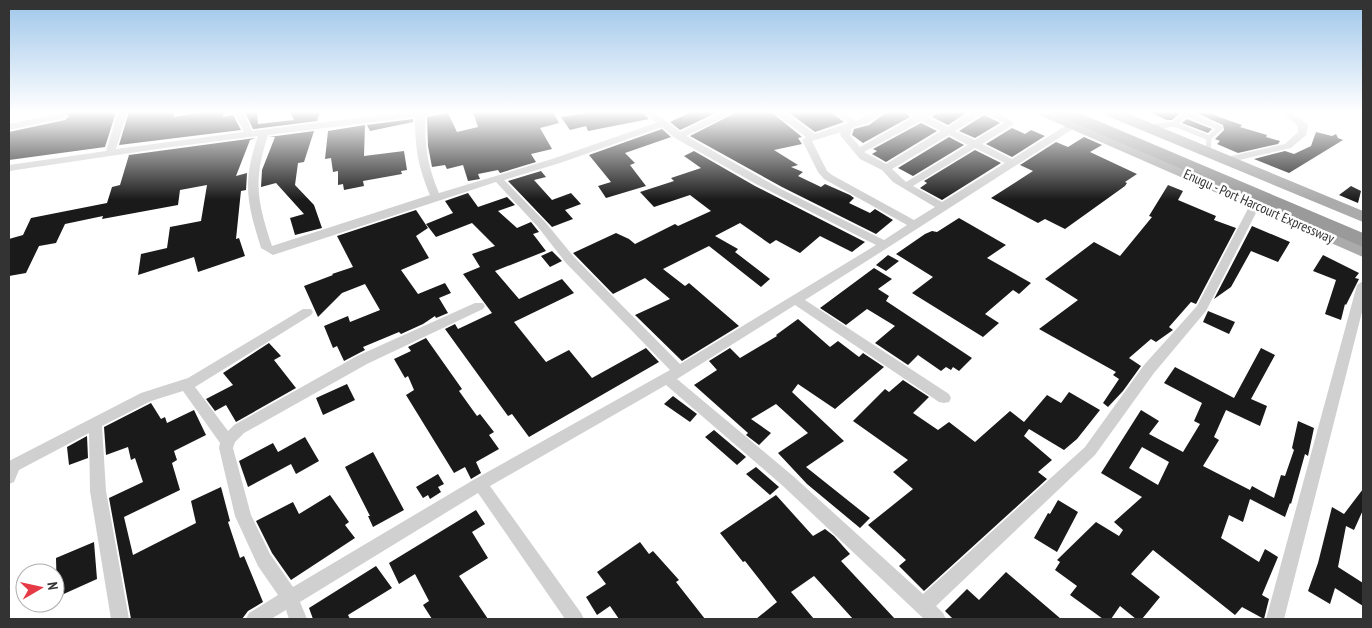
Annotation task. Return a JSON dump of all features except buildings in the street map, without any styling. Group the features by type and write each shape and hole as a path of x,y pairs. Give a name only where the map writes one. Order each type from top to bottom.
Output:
{"highway":[{"name":"Enugu - Port Harcourt Expressway","path":"1122,141 1363,241"},
{"name":"Enugu - Port Harcourt Expressway","path":"1161,141 1363,226"}],"main road":[{"name":"Enugu - Port Harcourt Expressway","path":"1117,141 1255,205 1363,251"},
{"name":"Enugu - Port Harcourt Expressway","path":"1193,141 1209,146 1226,160 1363,217"}],"street":[{"path":"110,153 113,141"},
{"path":"9,168 196,141"},
{"path":"261,141 255,161 252,180 255,205 267,248 273,251 613,141"},
{"path":"420,141 425,170 436,197"},
{"path":"687,141 810,210 885,245"},
{"path":"808,141 828,178 916,226"},
{"path":"851,141 867,160 886,168 896,180 942,207"},
{"path":"859,151 878,141"},
{"path":"886,168 931,141"},
{"path":"966,141 1012,163"},
{"path":"906,186 979,141"},
{"path":"255,619 480,484 672,374 796,300 916,226 942,207 1012,163 1040,141"},
{"path":"1226,160 1288,146 1293,141"},
{"path":"497,178 542,225 570,260 672,374 937,619"},
{"path":"923,606 1090,451 1148,369 1202,308 1255,205"},
{"path":"1275,619 1363,285"},
{"path":"796,300 944,398"},
{"path":"298,619 290,598 264,560 243,516 226,448 228,442 239,429 326,379 362,360 479,306"},
{"path":"9,477 13,466 22,461 146,397 193,382 307,312"},
{"path":"186,385 228,442"},
{"path":"96,428 98,492 120,619"},
{"path":"480,484 575,619"}],"lane":[{"path":"1202,141 1209,146 1212,141"}]}
